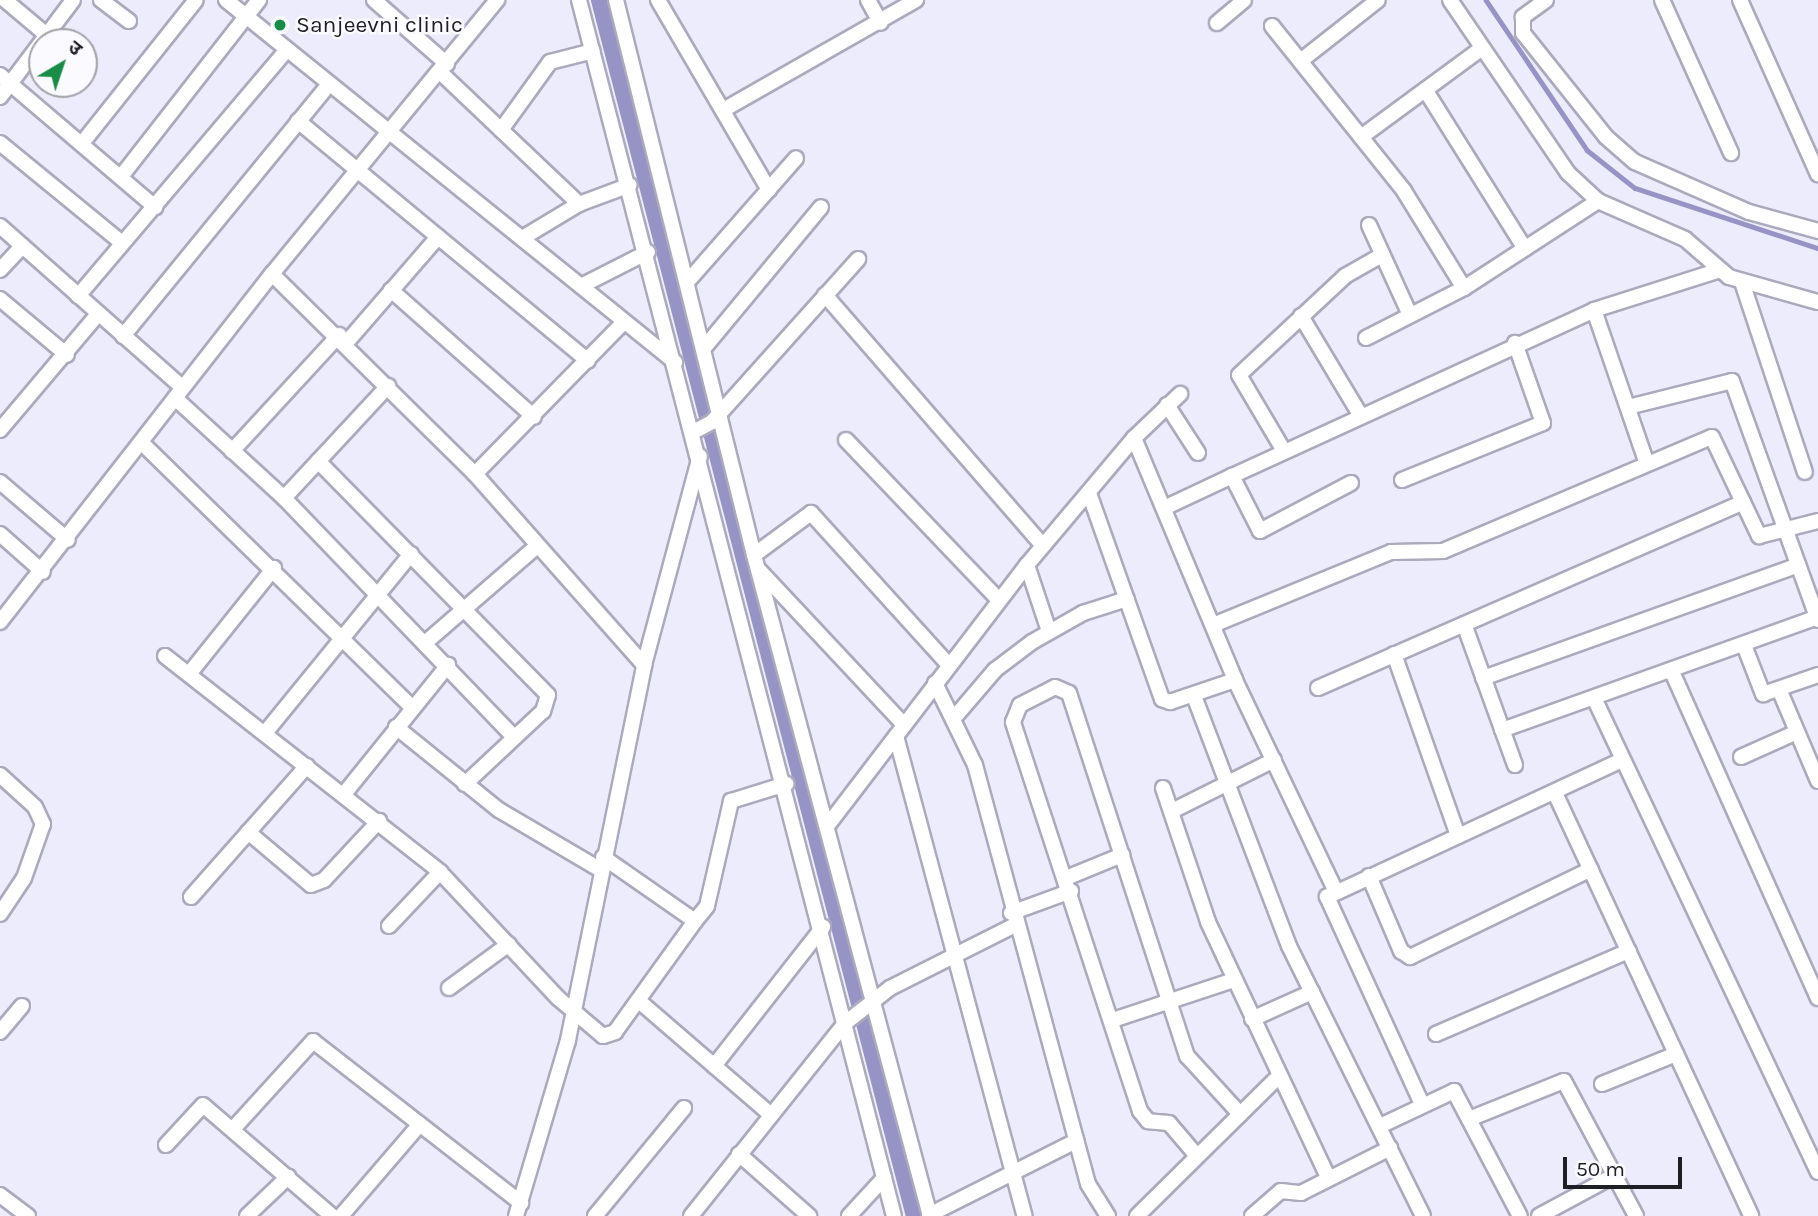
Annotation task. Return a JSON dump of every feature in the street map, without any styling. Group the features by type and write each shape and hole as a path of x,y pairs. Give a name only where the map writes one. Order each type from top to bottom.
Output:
{"street":[{"path":"5,0 38,28"},
{"path":"56,28 73,0"},
{"path":"101,0 129,21"},
{"path":"83,142 196,0"},
{"path":"226,0 286,51 524,237 675,362"},
{"path":"122,174 260,0"},
{"path":"374,0 444,68 501,130 579,204"},
{"path":"0,622 43,572 272,274 391,134 497,0"},
{"path":"579,0 648,251 675,362 708,424 759,570 877,1000 930,1216 1014,1177 1076,1141"},
{"path":"233,1129 313,1041 420,1125 518,1210 574,1014 644,665 708,424 704,348 689,280 616,0"},
{"path":"658,0 725,109 769,190"},
{"path":"868,0 881,23"},
{"path":"725,109 881,23 916,0"},
{"path":"1303,59 1378,0"},
{"path":"1450,0 1568,173 1598,201 1685,239 1720,270 1742,282 1818,302"},
{"path":"1546,0 1523,17 1523,33 1627,156 1715,199 1818,231"},
{"path":"1662,0 1731,153"},
{"path":"1740,0 1818,174"},
{"path":"1217,23 1236,3"},
{"path":"1272,26 1303,59 1361,137 1464,288"},
{"path":"1361,137 1482,48"},
{"path":"78,296 286,51"},
{"path":"501,130 550,62 593,51"},
{"path":"0,97 5,79 28,58"},
{"path":"5,79 122,174 155,207"},
{"path":"123,336 328,84"},
{"path":"1426,91 1525,249"},
{"path":"298,121 588,360"},
{"path":"0,143 122,243"},
{"path":"689,280 796,158"},
{"path":"524,237 579,204 630,185"},
{"path":"1366,338 1464,288 1598,201"},
{"path":"704,348 821,207"},
{"path":"1369,225 1410,315"},
{"path":"0,226 123,336 232,451 284,498 448,665 512,735"},
{"path":"232,451 391,290 438,237"},
{"path":"0,270 22,246"},
{"path":"581,286 648,251"},
{"path":"1284,451 1239,375 1345,276 1382,255"},
{"path":"708,424 858,259"},
{"path":"1164,508 1359,413 1515,343 1594,310 1720,270"},
{"path":"272,274 343,339 475,474 644,665"},
{"path":"1742,282 1805,472"},
{"path":"391,290 534,417"},
{"path":"825,295 1043,546"},
{"path":"1,302 67,355"},
{"path":"1594,310 1646,461"},
{"path":"0,430 67,355 98,314"},
{"path":"1301,316 1359,413"},
{"path":"475,474 534,417 624,322"},
{"path":"1402,480 1543,423 1515,343"},
{"path":"1502,730 1672,674 1818,619 1814,598 1798,565 1789,531 1732,381 1628,407"},
{"path":"284,498 388,386"},
{"path":"828,825 948,664 1027,565 1134,438 1180,394"},
{"path":"1167,405 1198,453"},
{"path":"1134,438 1235,680 1335,890"},
{"path":"1213,625 1391,552 1443,551 1646,461 1716,438 1759,536 1789,531 1818,521"},
{"path":"846,440 999,600"},
{"path":"143,443 274,568 412,707"},
{"path":"701,454 848,1023 894,1216"},
{"path":"318,461 467,608 548,695 543,711 512,735 466,784"},
{"path":"1232,476 1261,531 1350,483"},
{"path":"0,482 68,540"},
{"path":"1089,493 1162,699 1194,696 1235,680"},
{"path":"1318,688 1743,502"},
{"path":"754,555 811,513 948,664"},
{"path":"0,534 43,572"},
{"path":"425,643 537,546"},
{"path":"265,733 376,593 411,554"},
{"path":"1027,565 1049,631"},
{"path":"1483,678 1798,565"},
{"path":"189,674 274,568"},
{"path":"759,570 900,730 954,956 1025,1216"},
{"path":"954,718 995,670 1049,631 1127,599"},
{"path":"1464,624 1515,765"},
{"path":"1744,645 1759,692 1779,689 1818,675"},
{"path":"1394,654 1458,836"},
{"path":"165,656 379,821 440,872 574,1014 610,1036 639,1001 707,906 731,801 786,784"},
{"path":"344,794 448,665"},
{"path":"1672,674 1818,998"},
{"path":"935,683 975,765 1013,919 1088,1184 1108,1216"},
{"path":"1197,1156 1169,1123 1148,1121 1140,1111 1069,884 1013,722 1020,705 1055,687 1069,693 1187,1056 1240,1114"},
{"path":"1779,689 1818,781"},
{"path":"1194,696 1272,907 1423,1216"},
{"path":"1595,700 1818,1172"},
{"path":"396,727 466,784 695,922"},
{"path":"1741,757 1797,732"},
{"path":"1172,811 1273,760"},
{"path":"1421,1102 1327,907 1335,890 1555,793 1622,760"},
{"path":"191,897 307,766"},
{"path":"0,775 35,807 43,824 24,878 0,914"},
{"path":"1163,788 1234,980 1328,1177"},
{"path":"1555,793 1751,1216"},
{"path":"248,832 303,881 318,884 379,821"},
{"path":"691,1216 770,1114 848,1023 867,1012 877,1000 1122,855"},
{"path":"1369,876 1403,955 1410,957 1591,869"},
{"path":"389,926 440,872"},
{"path":"713,1066 822,927"},
{"path":"449,988 509,944"},
{"path":"1436,1034 1629,951"},
{"path":"1113,1020 1169,1004 1234,980"},
{"path":"1252,1018 1312,992"},
{"path":"639,1001 770,1114"},
{"path":"0,1032 22,1006"},
{"path":"1602,1084 1676,1054"},
{"path":"1137,1216 1278,1077"},
{"path":"1469,1119 1564,1081 1636,1216"},
{"path":"1380,1126 1449,1089 1469,1119 1520,1216"},
{"path":"166,1145 198,1106 233,1129 332,1216"},
{"path":"595,1216 684,1108"},
{"path":"341,1216 420,1125"},
{"path":"1252,1216 1281,1191 1301,1193 1390,1147"},
{"path":"739,1154 809,1216"},
{"path":"1539,1216 1615,1175"},
{"path":"247,1216 288,1178"},
{"path":"849,1216 884,1178"},
{"path":"0,1195 28,1216"}],"waterway":[{"path":"599,0 914,1216"},
{"path":"1486,0 1587,150 1635,188 1818,248"}],"place":[{"name":"Sanjeevni clinic","path":"280,25"}]}
